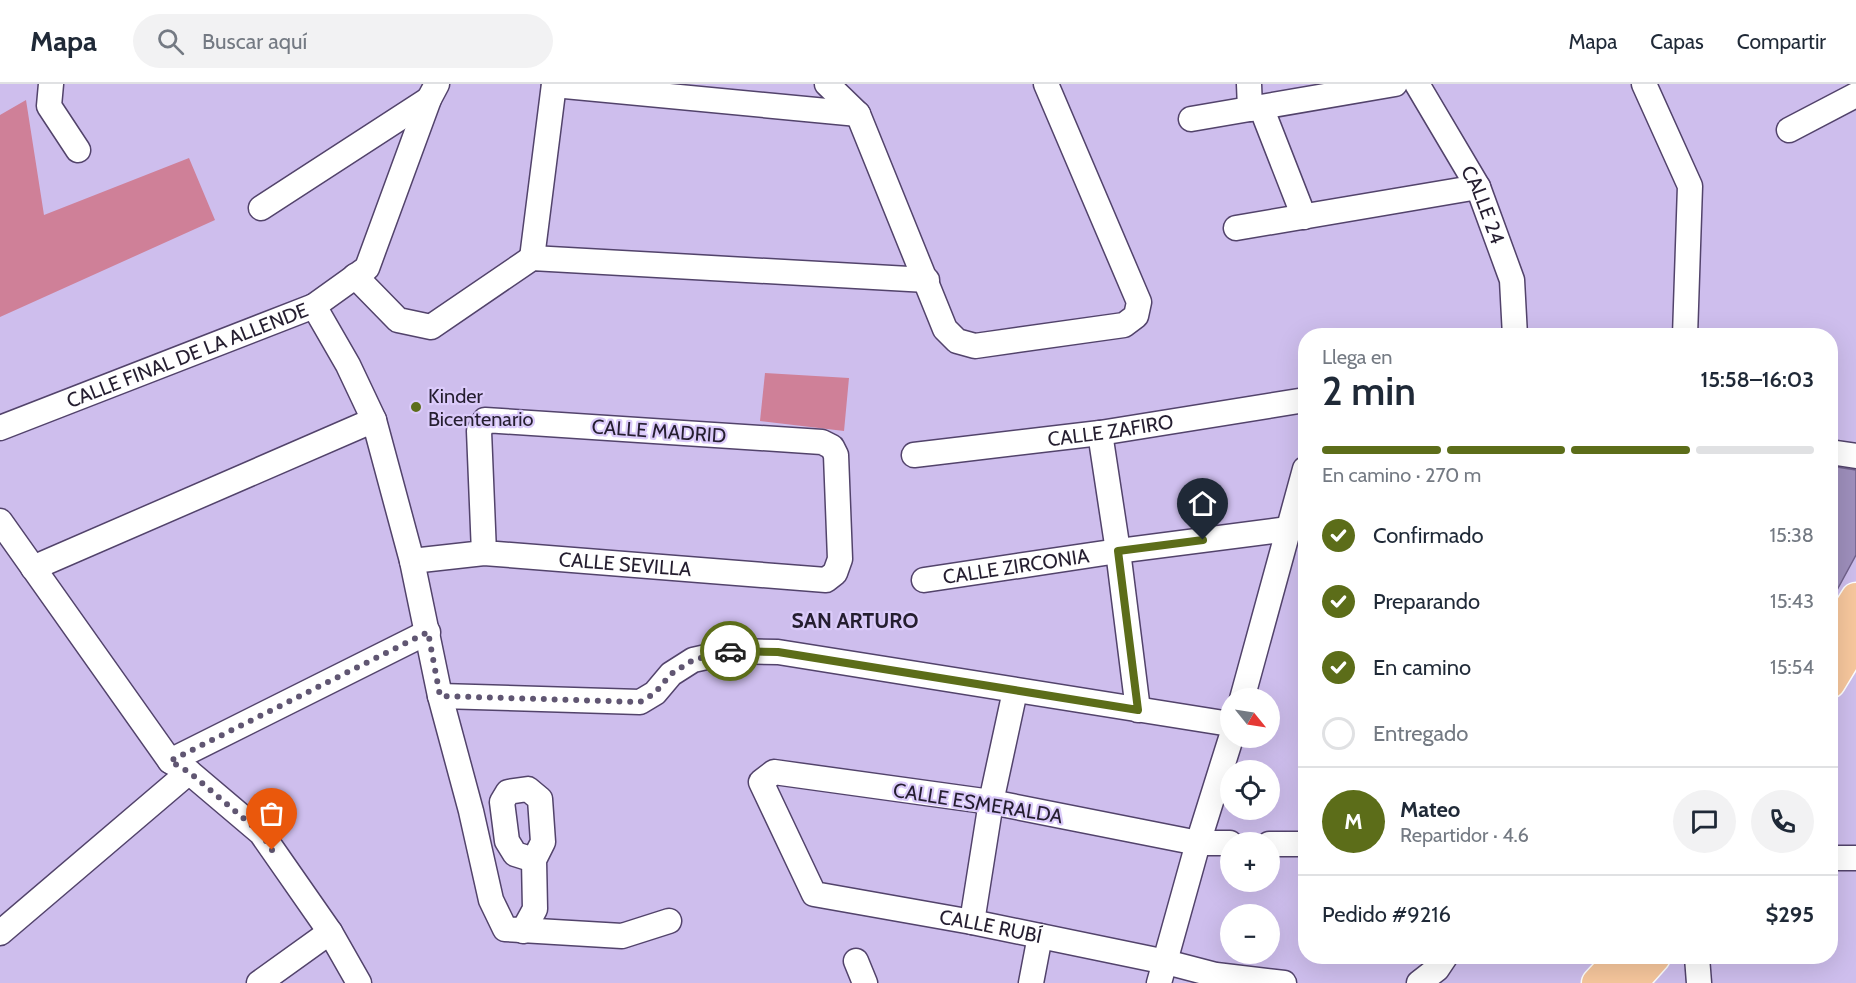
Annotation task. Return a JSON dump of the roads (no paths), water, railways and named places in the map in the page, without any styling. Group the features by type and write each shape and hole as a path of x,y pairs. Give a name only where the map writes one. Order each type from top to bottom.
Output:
{"main road":[{"path":"1838,626 1856,598"},
{"path":"1838,670 1856,640"},
{"path":"1597,983 1615,964"},
{"path":"1632,983 1649,964"}],"street":[{"path":"51,84 50,106 78,150"},
{"path":"827,84 858,114 945,329 957,341 975,346 1124,325 1136,316 1139,302 1046,84"},
{"path":"1249,84 1256,108 1304,217"},
{"path":"1191,119 1395,84"},
{"name":"CALLE 24","path":"1417,84 1478,187 1512,280 1515,328"},
{"path":"1644,84 1690,186 1686,328"},
{"path":"532,258 554,85 858,114"},
{"path":"433,91 361,272 398,320 431,327 532,258 927,280"},
{"path":"261,208 433,91"},
{"path":"1789,130 1856,96"},
{"path":"1236,228 1478,187"},
{"name":"CALLE FINAL DE LA ALLENDE","path":"0,428 314,306 361,272"},
{"path":"314,306 348,365 374,420 412,561 440,696 471,811 491,900 505,929 622,936 669,921"},
{"name":"CALLE ZAFIRO","path":"914,455 1101,433 1298,401"},
{"path":"33,568 374,420"},
{"name":"CALLE MADRID","path":"484,553 479,430 485,420 822,442 832,447 836,455 840,560 835,573"},
{"path":"1101,433 1138,710"},
{"path":"1838,453 1856,456"},
{"path":"1245,688 1298,494"},
{"path":"0,521 180,766 261,833 330,932 359,983"},
{"name":"CALLE ZIRCONIA","path":"924,580 1118,551 1288,529"},
{"name":"CALLE SEVILLA","path":"412,561 484,553 826,580 835,573"},
{"path":"0,933 180,766 428,632"},
{"path":"440,696 640,702 655,693 671,674 693,660 733,651 778,652 1220,722"},
{"path":"972,922 992,802 1015,691"},
{"path":"1162,972 1198,843 1228,748"},
{"name":"CALLE ESMERALDA","path":"814,894 761,782 774,772 992,802 1198,843 1220,843"},
{"path":"1280,844 1298,844"},
{"path":"1838,858 1856,858"},
{"path":"523,931 535,909 534,860"},
{"name":"CALLE RUBÍ","path":"814,894 1040,936 1162,972 1216,975 1284,983"},
{"path":"259,983 330,932"},
{"path":"1031,983 1040,936"},
{"path":"856,961 865,983"},
{"path":"1419,983 1440,964"},
{"path":"1698,964 1699,983"}],"place":[{"name":"Kinder Bicentenario","path":"416,407"}],"district":[{"name":"SAN ARTURO","path":"855,621"}]}
